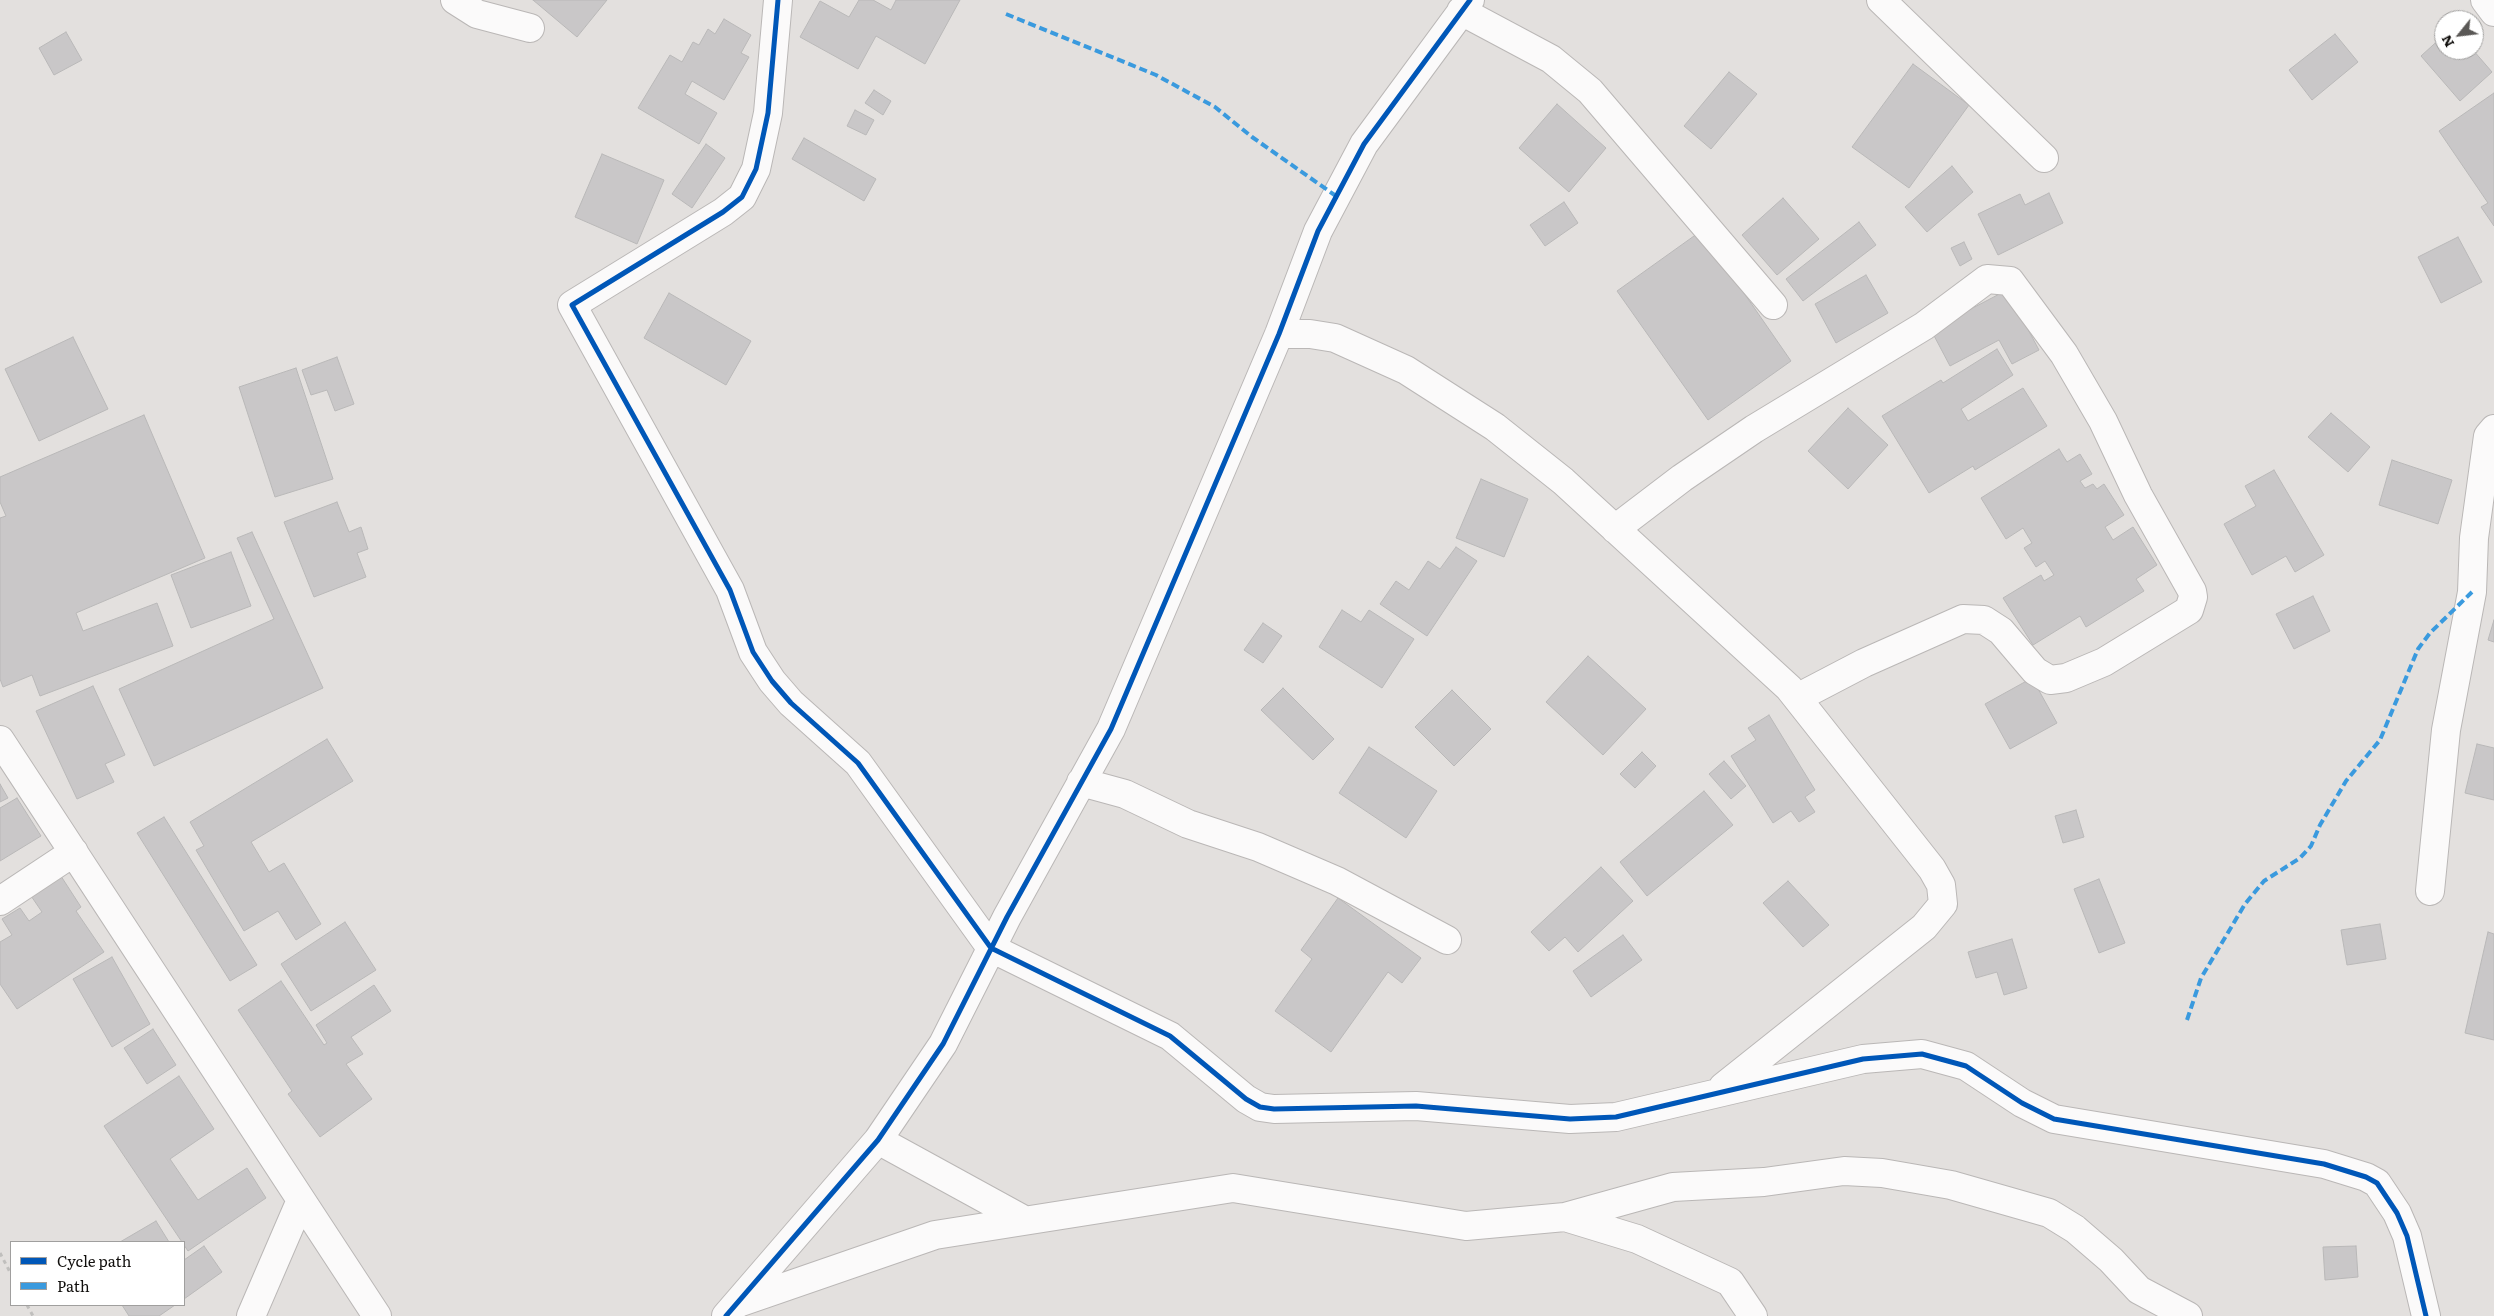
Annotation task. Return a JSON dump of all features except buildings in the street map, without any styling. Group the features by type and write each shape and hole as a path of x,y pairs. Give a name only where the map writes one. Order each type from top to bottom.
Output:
{"street":[{"path":"455,0 477,14 530,28"},
{"path":"778,0 768,113 756,169 742,197 723,212 572,305 730,590 753,652 772,681 791,703 858,763 991,948 1170,1036 1246,1099 1260,1107 1274,1109 1416,1106 1570,1120 1616,1117 1718,1091 1863,1059 1922,1054 1966,1066 2022,1103 2054,1119 2324,1164 2366,1177 2378,1184 2408,1236 2426,1316"},
{"path":"1881,0 2044,158"},
{"path":"2485,0 2494,12"},
{"path":"732,1310 878,1140 943,1044 991,948 1115,720 1280,334 1318,232 1364,144 1466,6 1551,59 1590,91 1773,306"},
{"path":"1615,529 1682,478 1754,429 1924,326 1987,279 2010,281 2064,354 2103,421 2138,495 2192,592 2193,597 2189,610 2104,662 2066,678 2050,680 2035,671 2001,631 1984,620 1963,619 1864,663 1796,698"},
{"path":"1280,334 1310,334 1335,338 1406,370 1496,427 1563,480 1739,642 1796,698 1932,869 1941,885 1943,904 1924,927 1718,1091"},
{"path":"2430,891 2446,730 2472,592 2474,538 2488,436 2494,429"},
{"path":"0,740 377,1316"},
{"path":"1081,782 1125,794 1188,824 1258,847 1337,880 1447,940"},
{"path":"0,901 74,852"},
{"path":"878,1140 1024,1220"},
{"path":"732,1310 935,1235 1233,1188 1466,1226 1565,1218 1673,1187 1764,1182 1844,1171 1882,1173 1952,1185 2049,1213 2076,1229 2111,1260 2139,1290 2188,1316"},
{"path":"251,1316 301,1200"},
{"path":"1565,1218 1637,1239 1730,1282 1753,1316"}],"path":[{"path":"0,1253 10,1272"}],"marked path":[{"path":"1006,14 1156,75 1215,107 1252,137 1336,196"},
{"path":"2187,1020 2201,978 2245,904 2264,881 2300,858 2311,846 2320,825 2346,781 2380,740 2418,649 2430,633 2472,592"}],"cycle path":[{"path":"778,0 768,113 756,169 742,197 723,212 572,305 730,590 753,652 772,681 791,703 858,763 991,948 1170,1036 1246,1099 1260,1107 1274,1109 1416,1106 1570,1119 1616,1117 1863,1059 1922,1054 1966,1066 2022,1103 2054,1119 2324,1164 2366,1177 2377,1183 2397,1213 2407,1236 2426,1316"},
{"path":"726,1316 878,1140 943,1044 1007,917 1111,729 1279,334 1318,231 1364,144 1470,0"}]}
